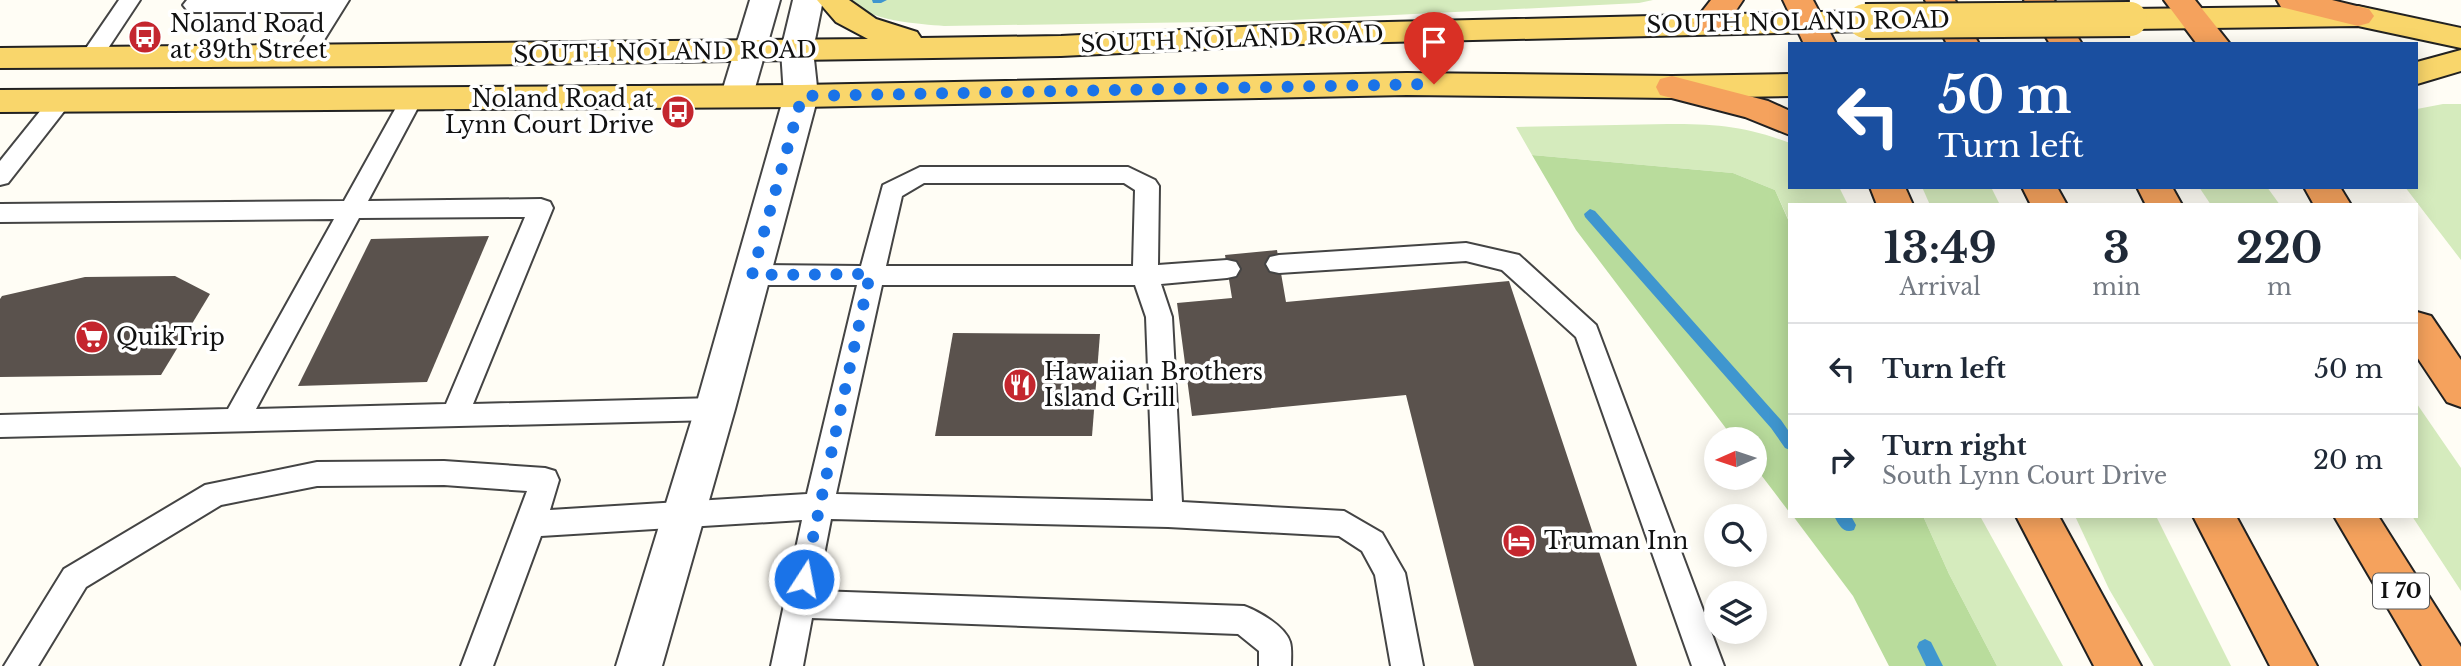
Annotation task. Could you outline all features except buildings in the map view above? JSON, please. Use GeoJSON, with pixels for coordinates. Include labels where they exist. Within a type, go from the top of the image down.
{"type":"FeatureCollection","features":[{"type":"Feature","properties":{"kind":"highway"},"geometry":{"type":"LineString","coordinates":[[1940,0],[1962,42]]}},
{"type":"Feature","properties":{"kind":"highway"},"geometry":{"type":"LineString","coordinates":[[2039,0],[2065,42]]}},
{"type":"Feature","properties":{"kind":"highway"},"geometry":{"type":"LineString","coordinates":[[2292,0],[2358,16]]}},
{"type":"Feature","properties":{"kind":"highway"},"geometry":{"type":"LineString","coordinates":[[2185,8],[2212,42]]}},
{"type":"Feature","properties":{"kind":"highway"},"geometry":{"type":"LineString","coordinates":[[1672,87],[1756,109],[1788,123]]}},
{"type":"Feature","properties":{"kind":"highway"},"geometry":{"type":"LineString","coordinates":[[2418,328],[2461,391]]}},
{"type":"Feature","properties":{"kind":"highway"},"geometry":{"type":"LineString","coordinates":[[2038,518],[2118,666]]}},
{"type":"Feature","properties":{"kind":"highway"},"geometry":{"type":"LineString","coordinates":[[2215,518],[2294,666]]}},
{"type":"Feature","properties":{"kind":"highway","name":"I 70"},"geometry":{"type":"LineString","coordinates":[[2356,518],[2447,666]]}},
{"type":"Feature","properties":{"kind":"main road"},"geometry":{"type":"LineString","coordinates":[[832,0],[844,16],[885,34],[942,48]]}},
{"type":"Feature","properties":{"kind":"main road","name":"SOUTH NOLAND ROAD"},"geometry":{"type":"LineString","coordinates":[[0,58],[1061,46],[1718,12],[1809,22],[2130,19],[2185,8],[2358,16],[2461,38]]}},
{"type":"Feature","properties":{"kind":"main road"},"geometry":{"type":"LineString","coordinates":[[2418,73],[2461,60]]}},
{"type":"Feature","properties":{"kind":"main road","name":"SOUTH NOLAND ROAD"},"geometry":{"type":"LineString","coordinates":[[0,101],[802,96],[1407,84],[1672,87],[1788,85]]}},
{"type":"Feature","properties":{"kind":"street"},"geometry":{"type":"LineString","coordinates":[[737,95],[765,0]]}},
{"type":"Feature","properties":{"kind":"street"},"geometry":{"type":"LineString","coordinates":[[639,666],[715,409],[802,96],[797,50],[808,0]]}},
{"type":"Feature","properties":{"kind":"lane"},"geometry":{"type":"LineString","coordinates":[[91,57],[130,0]]}},
{"type":"Feature","properties":{"kind":"lane"},"geometry":{"type":"LineString","coordinates":[[194,5],[337,2]]}},
{"type":"Feature","properties":{"kind":"lane"},"geometry":{"type":"LineString","coordinates":[[303,56],[337,2]]}},
{"type":"Feature","properties":{"kind":"lane"},"geometry":{"type":"LineString","coordinates":[[0,177],[61,100]]}},
{"type":"Feature","properties":{"kind":"lane"},"geometry":{"type":"LineString","coordinates":[[236,420],[411,100]]}},
{"type":"Feature","properties":{"kind":"lane"},"geometry":{"type":"LineString","coordinates":[[787,666],[819,506],[891,191],[920,175],[1128,176],[1147,186],[1145,276],[1158,317],[1168,514]]}},
{"type":"Feature","properties":{"kind":"lane"},"geometry":{"type":"LineString","coordinates":[[0,213],[541,208],[455,415]]}},
{"type":"Feature","properties":{"kind":"lane"},"geometry":{"type":"LineString","coordinates":[[1279,264],[1466,252],[1510,262],[1587,332],[1708,666]]}},
{"type":"Feature","properties":{"kind":"lane"},"geometry":{"type":"LineString","coordinates":[[752,275],[1145,276],[1227,269]]}},
{"type":"Feature","properties":{"kind":"lane"},"geometry":{"type":"LineString","coordinates":[[0,426],[715,409]]}},
{"type":"Feature","properties":{"kind":"lane"},"geometry":{"type":"LineString","coordinates":[[20,666],[75,578],[215,494],[317,474],[444,473],[545,480],[477,666]]}},
{"type":"Feature","properties":{"kind":"lane"},"geometry":{"type":"LineString","coordinates":[[531,524],[819,506],[1168,514],[1344,524],[1372,541],[1390,573],[1407,666]]}},
{"type":"Feature","properties":{"kind":"lane"},"geometry":{"type":"LineString","coordinates":[[799,604],[1244,620],[1275,644],[1275,666]]}},
{"type":"Feature","properties":{"kind":"green space"},"geometry":{"type":"Polygon","coordinates":[[[852,0],[1653,0],[1639,3],[1272,21],[944,26],[881,17],[869,13],[852,0]]]}},
{"type":"Feature","properties":{"kind":"green space"},"geometry":{"type":"Polygon","coordinates":[[[2461,104],[2461,260],[2407,189],[2418,189],[2418,109],[2461,104]]]}},
{"type":"Feature","properties":{"kind":"green space"},"geometry":{"type":"Polygon","coordinates":[[[1668,124],[1730,127],[1759,133],[1788,142],[1788,189],[1840,189],[1847,203],[1788,203],[1788,219],[1775,190],[1733,173],[1532,155],[1516,127],[1668,124]]]}},
{"type":"Feature","properties":{"kind":"green space"},"geometry":{"type":"Polygon","coordinates":[[[1532,155],[1733,173],[1775,190],[1788,219],[1788,510],[1768,484],[1768,427],[1725,427],[1576,230],[1532,155]]]}},
{"type":"Feature","properties":{"kind":"green space"},"geometry":{"type":"Polygon","coordinates":[[[1923,189],[1992,189],[1999,203],[1929,203],[1923,189]]]}},
{"type":"Feature","properties":{"kind":"green space"},"geometry":{"type":"Polygon","coordinates":[[[2200,189],[2268,189],[2279,203],[2210,203],[2200,189]]]}},
{"type":"Feature","properties":{"kind":"green space"},"geometry":{"type":"Polygon","coordinates":[[[2418,405],[2461,468],[2461,591],[2413,518],[2418,518],[2418,405]]]}},
{"type":"Feature","properties":{"kind":"green space"},"geometry":{"type":"Polygon","coordinates":[[[1794,518],[1924,518],[1949,574],[1997,666],[1889,666],[1853,596],[1794,518]]]}},
{"type":"Feature","properties":{"kind":"green space"},"geometry":{"type":"Polygon","coordinates":[[[1924,518],[1981,518],[2063,666],[1997,666],[1949,574],[1924,518]]]}},
{"type":"Feature","properties":{"kind":"green space"},"geometry":{"type":"Polygon","coordinates":[[[2076,518],[2157,518],[2231,666],[2154,666],[2109,589],[2076,518]]]}},
{"type":"Feature","properties":{"kind":"waterway"},"geometry":{"type":"LineString","coordinates":[[877,1],[881,0]]}},
{"type":"Feature","properties":{"kind":"waterway"},"geometry":{"type":"LineString","coordinates":[[1590,214],[1776,424],[1788,441]]}},
{"type":"Feature","properties":{"kind":"waterway"},"geometry":{"type":"LineString","coordinates":[[1843,518],[1848,525]]}},
{"type":"Feature","properties":{"kind":"waterway"},"geometry":{"type":"LineString","coordinates":[[1925,647],[1935,666]]}},
{"type":"Feature","properties":{"kind":"place","name":"Noland Road at 39th Street"},"geometry":{"type":"Point","coordinates":[145,37]}},
{"type":"Feature","properties":{"kind":"place","name":"Noland Road at Lynn Court Drive"},"geometry":{"type":"Point","coordinates":[678,112]}},
{"type":"Feature","properties":{"kind":"place","name":"QuikTrip"},"geometry":{"type":"Point","coordinates":[92,337]}},
{"type":"Feature","properties":{"kind":"place","name":"Hawaiian Brothers Island Grill"},"geometry":{"type":"Point","coordinates":[1020,385]}},
{"type":"Feature","properties":{"kind":"place","name":"Truman Inn"},"geometry":{"type":"Point","coordinates":[1519,541]}},
{"type":"Feature","properties":{"kind":"route"},"geometry":{"type":"LineString","coordinates":[[804,579],[870,274],[752,275],[802,96],[1434,84]]}}]}
